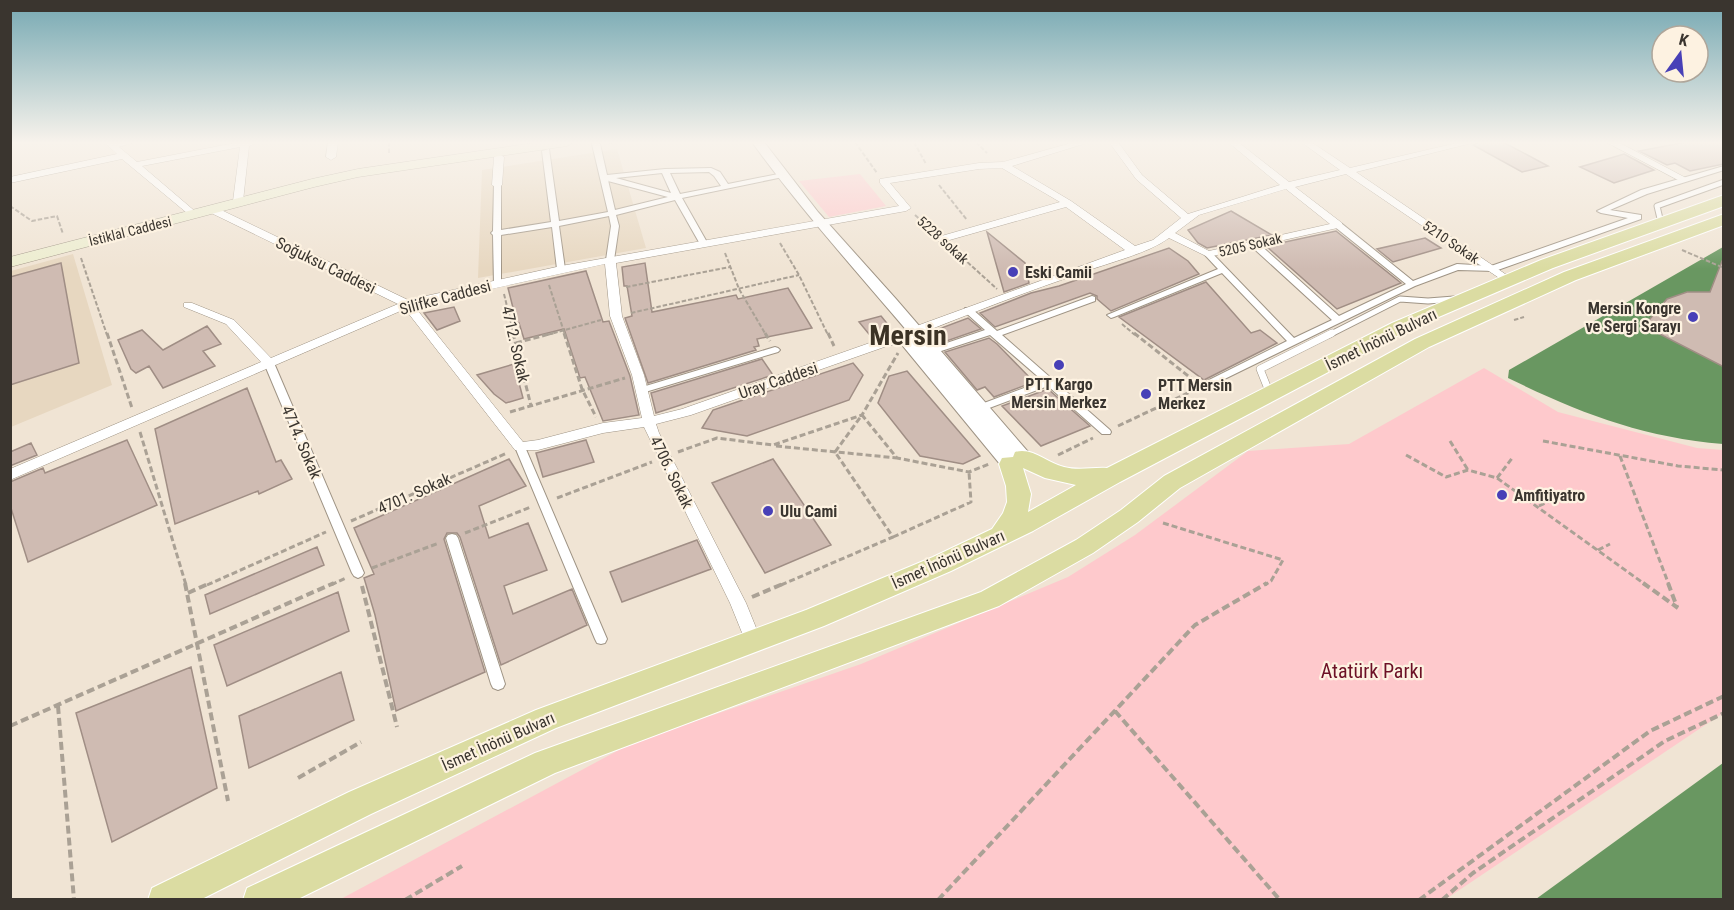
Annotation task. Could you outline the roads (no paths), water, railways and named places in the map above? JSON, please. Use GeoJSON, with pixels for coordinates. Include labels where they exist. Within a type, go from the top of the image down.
{"type":"FeatureCollection","features":[{"type":"Feature","properties":{"kind":"main road","name":"İstiklal Caddesi"},"geometry":{"type":"LineString","coordinates":[[10,262],[309,184]]}},
{"type":"Feature","properties":{"kind":"main road","name":"İsmet İnönü Bulvarı"},"geometry":{"type":"LineString","coordinates":[[164,900],[360,804],[546,719],[815,618],[1001,536],[1399,327],[1469,297],[1500,274],[1547,264],[1724,200]]}},
{"type":"Feature","properties":{"kind":"main road","name":"İsmet İnönü Bulvarı"},"geometry":{"type":"LineString","coordinates":[[259,900],[546,763],[990,599],[1038,576],[1084,547],[1136,513],[1172,482],[1422,343],[1570,276],[1724,219]]}},
{"type":"Feature","properties":{"kind":"main road"},"geometry":{"type":"LineString","coordinates":[[1012,460],[1054,475],[1080,479],[1112,476]]}},
{"type":"Feature","properties":{"kind":"main road"},"geometry":{"type":"LineString","coordinates":[[1001,536],[1018,511],[1021,493],[1012,460]]}},
{"type":"Feature","properties":{"kind":"street"},"geometry":{"type":"LineString","coordinates":[[157,184],[192,215]]}},
{"type":"Feature","properties":{"kind":"street"},"geometry":{"type":"LineString","coordinates":[[238,201],[241,184]]}},
{"type":"Feature","properties":{"kind":"street"},"geometry":{"type":"LineString","coordinates":[[550,184],[561,269]]}},
{"type":"Feature","properties":{"kind":"street"},"geometry":{"type":"LineString","coordinates":[[607,184],[615,225],[610,260]]}},
{"type":"Feature","properties":{"kind":"street"},"geometry":{"type":"LineString","coordinates":[[632,184],[677,197]]}},
{"type":"Feature","properties":{"kind":"street"},"geometry":{"type":"LineString","coordinates":[[671,184],[704,244]]}},
{"type":"Feature","properties":{"kind":"street"},"geometry":{"type":"LineString","coordinates":[[495,233],[555,226],[613,215],[677,197],[738,184]]}},
{"type":"Feature","properties":{"kind":"street"},"geometry":{"type":"LineString","coordinates":[[791,184],[1012,460]]}},
{"type":"Feature","properties":{"kind":"street","name":"5228 sokak"},"geometry":{"type":"LineString","coordinates":[[887,184],[906,208]]}},
{"type":"Feature","properties":{"kind":"street"},"geometry":{"type":"LineString","coordinates":[[1036,184],[1068,204],[1134,251]]}},
{"type":"Feature","properties":{"kind":"street"},"geometry":{"type":"LineString","coordinates":[[1148,184],[1187,218]]}},
{"type":"Feature","properties":{"kind":"street","name":"5210 Sokak"},"geometry":{"type":"LineString","coordinates":[[1366,184],[1500,274]]}},
{"type":"Feature","properties":{"kind":"street"},"geometry":{"type":"LineString","coordinates":[[1202,387],[1412,284],[1457,267],[1500,274],[1638,217],[1601,210],[1669,184]]}},
{"type":"Feature","properties":{"kind":"street","name":"4712. Sokak"},"geometry":{"type":"LineString","coordinates":[[496,185],[495,233],[499,283]]}},
{"type":"Feature","properties":{"kind":"street"},"geometry":{"type":"LineString","coordinates":[[1288,185],[1412,284]]}},
{"type":"Feature","properties":{"kind":"street","name":"Uray Caddesi"},"geometry":{"type":"LineString","coordinates":[[649,422],[910,335],[1005,296],[1157,242],[1195,213],[1288,185]]}},
{"type":"Feature","properties":{"kind":"street"},"geometry":{"type":"LineString","coordinates":[[942,239],[1068,204]]}},
{"type":"Feature","properties":{"kind":"street","name":"Silifke Caddesi"},"geometry":{"type":"LineString","coordinates":[[10,475],[407,304],[544,272],[906,208]]}},
{"type":"Feature","properties":{"kind":"street","name":"Soğuksu Caddesi"},"geometry":{"type":"LineString","coordinates":[[211,209],[407,304],[520,447]]}},
{"type":"Feature","properties":{"kind":"street","name":"5205 Sokak"},"geometry":{"type":"LineString","coordinates":[[1167,234],[1208,254],[1338,225]]}},
{"type":"Feature","properties":{"kind":"street"},"geometry":{"type":"LineString","coordinates":[[1254,244],[1338,320]]}},
{"type":"Feature","properties":{"kind":"street"},"geometry":{"type":"LineString","coordinates":[[1208,254],[1293,342]]}},
{"type":"Feature","properties":{"kind":"street","name":"4706. Sokak"},"geometry":{"type":"LineString","coordinates":[[610,260],[616,316],[638,375],[649,422],[663,458],[738,603],[753,640]]}},
{"type":"Feature","properties":{"kind":"street"},"geometry":{"type":"LineString","coordinates":[[1111,315],[1223,270]]}},
{"type":"Feature","properties":{"kind":"street"},"geometry":{"type":"LineString","coordinates":[[932,351],[994,333],[1092,299]]}},
{"type":"Feature","properties":{"kind":"street","name":"4714. Sokak"},"geometry":{"type":"LineString","coordinates":[[188,305],[230,322],[269,363],[358,573]]}},
{"type":"Feature","properties":{"kind":"street"},"geometry":{"type":"LineString","coordinates":[[968,310],[1106,432]]}},
{"type":"Feature","properties":{"kind":"street"},"geometry":{"type":"LineString","coordinates":[[910,335],[932,351],[980,408],[1012,460]]}},
{"type":"Feature","properties":{"kind":"street"},"geometry":{"type":"LineString","coordinates":[[642,390],[775,350]]}},
{"type":"Feature","properties":{"kind":"street"},"geometry":{"type":"LineString","coordinates":[[980,408],[1051,382]]}},
{"type":"Feature","properties":{"kind":"street"},"geometry":{"type":"LineString","coordinates":[[601,639],[520,447],[538,445],[603,428],[649,422]]}},
{"type":"Feature","properties":{"kind":"street"},"geometry":{"type":"LineString","coordinates":[[452,538],[498,684]]}},
{"type":"Feature","properties":{"kind":"lane"},"geometry":{"type":"LineString","coordinates":[[1661,223],[1657,206],[1717,184]]}},
{"type":"Feature","properties":{"kind":"place","name":"Eski Camii"},"geometry":{"type":"Point","coordinates":[1013,272]}},
{"type":"Feature","properties":{"kind":"place","name":"Mersin Kongre ve Sergi Sarayı"},"geometry":{"type":"Point","coordinates":[1693,317]}},
{"type":"Feature","properties":{"kind":"place","name":"PTT Kargo Mersin Merkez"},"geometry":{"type":"Point","coordinates":[1059,365]}},
{"type":"Feature","properties":{"kind":"place","name":"PTT Mersin Merkez"},"geometry":{"type":"Point","coordinates":[1146,394]}},
{"type":"Feature","properties":{"kind":"place","name":"Amfitiyatro"},"geometry":{"type":"Point","coordinates":[1502,495]}},
{"type":"Feature","properties":{"kind":"place","name":"Ulu Cami"},"geometry":{"type":"Point","coordinates":[768,511]}},
{"type":"Feature","properties":{"kind":"district","name":"Mersin"},"geometry":{"type":"Point","coordinates":[908,335]}},
{"type":"Feature","properties":{"kind":"park label","name":"Atatürk Parkı"},"geometry":{"type":"Point","coordinates":[1372,671]}}]}
